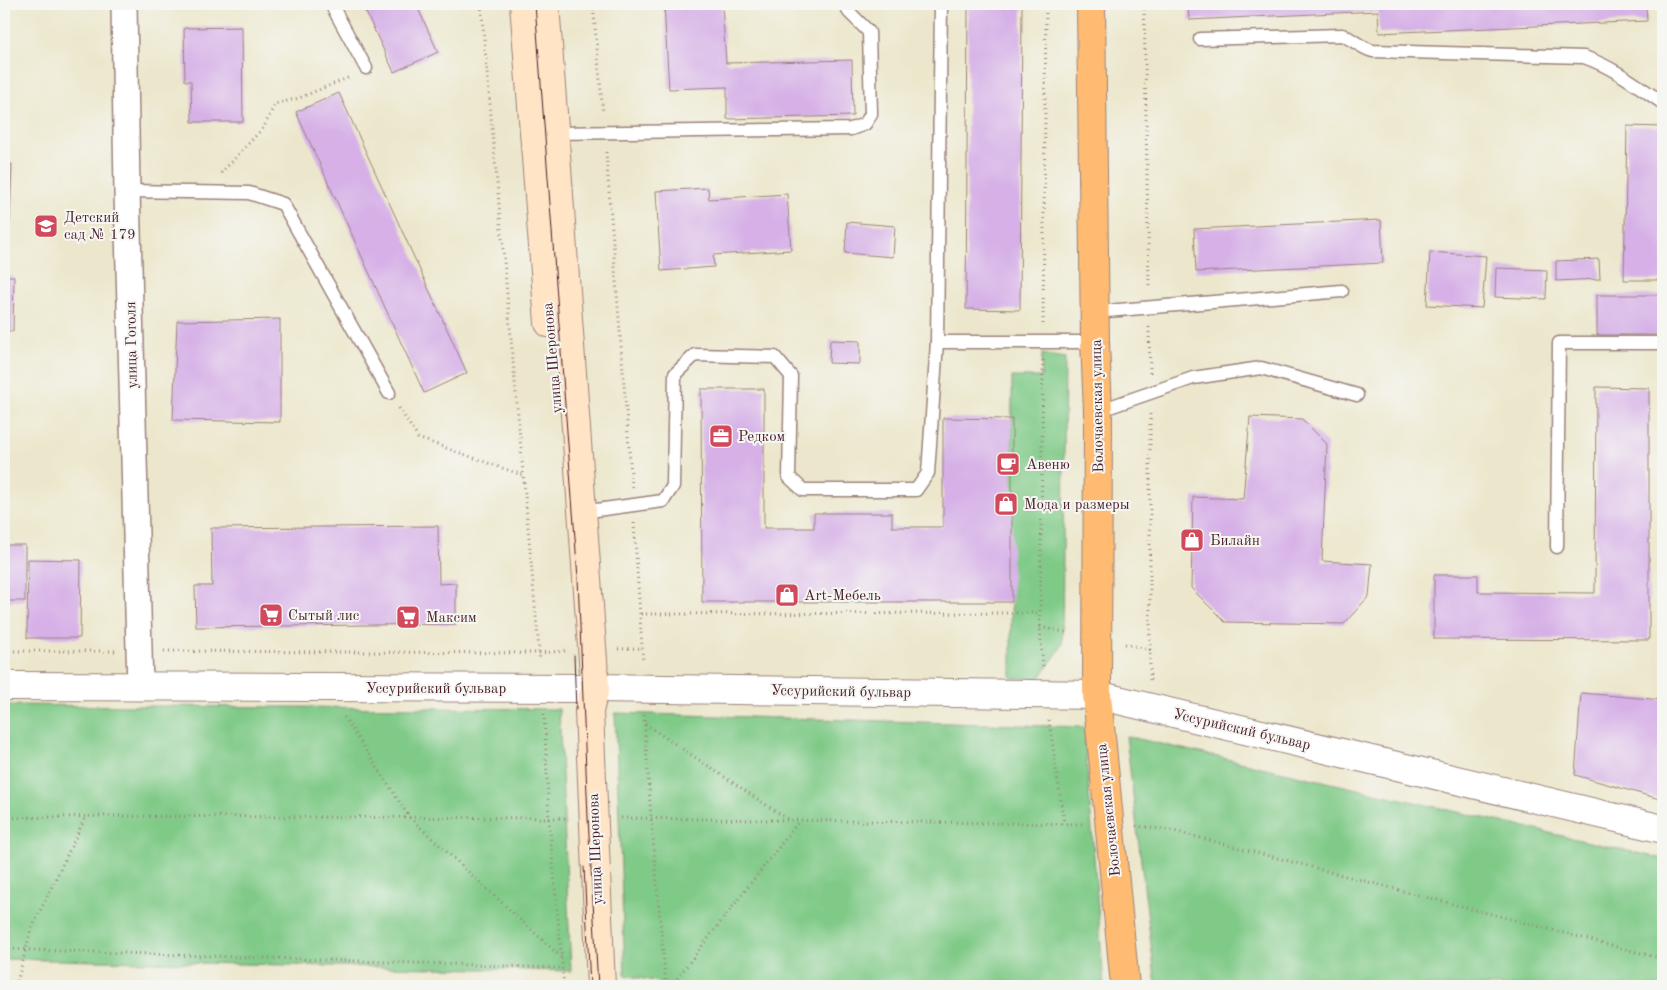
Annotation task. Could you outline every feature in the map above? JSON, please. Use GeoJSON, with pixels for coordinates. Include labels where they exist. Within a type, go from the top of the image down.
{"type":"FeatureCollection","features":[{"type":"Feature","properties":{"kind":"main road","name":"улица Шеронова"},"geometry":{"type":"LineString","coordinates":[[524,4],[574,629],[583,650]]}},
{"type":"Feature","properties":{"kind":"main road","name":"улица Шеронова"},"geometry":{"type":"LineString","coordinates":[[545,4],[582,512],[583,650],[588,695],[601,986]]}},
{"type":"Feature","properties":{"kind":"main road","name":"Волочаевская улица"},"geometry":{"type":"LineString","coordinates":[[1091,4],[1095,342],[1098,411],[1097,695],[1126,986]]}},
{"type":"Feature","properties":{"kind":"street","name":"улица Гоголя"},"geometry":{"type":"LineString","coordinates":[[124,4],[140,687]]}},
{"type":"Feature","properties":{"kind":"street","name":"Уссурийский бульвар"},"geometry":{"type":"LineString","coordinates":[[4,686],[543,688],[588,695],[644,688],[1097,695],[1663,829]]}},
{"type":"Feature","properties":{"kind":"lane"},"geometry":{"type":"LineString","coordinates":[[331,4],[366,68]]}},
{"type":"Feature","properties":{"kind":"lane"},"geometry":{"type":"LineString","coordinates":[[555,133],[851,129],[865,124],[871,114],[869,32],[849,12],[844,4]]}},
{"type":"Feature","properties":{"kind":"lane"},"geometry":{"type":"LineString","coordinates":[[582,512],[662,501],[673,486],[675,374],[695,355],[775,357],[791,376],[789,477],[803,490],[916,490],[928,473],[937,342],[941,4]]}},
{"type":"Feature","properties":{"kind":"lane"},"geometry":{"type":"LineString","coordinates":[[1200,39],[1342,35],[1373,51],[1584,57],[1598,62],[1663,102]]}},
{"type":"Feature","properties":{"kind":"lane"},"geometry":{"type":"LineString","coordinates":[[127,191],[249,193],[283,204],[389,393]]}},
{"type":"Feature","properties":{"kind":"lane"},"geometry":{"type":"LineString","coordinates":[[1095,312],[1342,292]]}},
{"type":"Feature","properties":{"kind":"lane"},"geometry":{"type":"LineString","coordinates":[[937,342],[1095,342]]}},
{"type":"Feature","properties":{"kind":"lane"},"geometry":{"type":"LineString","coordinates":[[1557,547],[1559,342],[1663,343]]}},
{"type":"Feature","properties":{"kind":"lane"},"geometry":{"type":"LineString","coordinates":[[1098,411],[1194,378],[1261,368],[1357,395]]}},
{"type":"Feature","properties":{"kind":"path"},"geometry":{"type":"LineString","coordinates":[[481,4],[522,475],[543,688],[549,818],[564,986]]}},
{"type":"Feature","properties":{"kind":"path"},"geometry":{"type":"LineString","coordinates":[[593,4],[633,505],[643,648],[644,723],[666,986]]}},
{"type":"Feature","properties":{"kind":"path"},"geometry":{"type":"LineString","coordinates":[[1046,4],[1041,613],[1046,694],[1064,823]]}},
{"type":"Feature","properties":{"kind":"path"},"geometry":{"type":"LineString","coordinates":[[1144,4],[1150,393],[1151,673],[1149,707]]}},
{"type":"Feature","properties":{"kind":"path"},"geometry":{"type":"LineString","coordinates":[[204,192],[264,127],[274,104],[299,98],[340,82],[366,68]]}},
{"type":"Feature","properties":{"kind":"path"},"geometry":{"type":"LineString","coordinates":[[389,393],[418,438],[522,475]]}},
{"type":"Feature","properties":{"kind":"path"},"geometry":{"type":"LineString","coordinates":[[641,614],[1041,613]]}},
{"type":"Feature","properties":{"kind":"path"},"geometry":{"type":"LineString","coordinates":[[4,651],[539,653],[643,648]]}},
{"type":"Feature","properties":{"kind":"path"},"geometry":{"type":"LineString","coordinates":[[344,716],[410,818],[562,958]]}},
{"type":"Feature","properties":{"kind":"path"},"geometry":{"type":"LineString","coordinates":[[644,723],[790,821]]}},
{"type":"Feature","properties":{"kind":"path"},"geometry":{"type":"LineString","coordinates":[[4,818],[86,816],[651,817],[790,821],[1110,824],[1170,830],[1663,958]]}},
{"type":"Feature","properties":{"kind":"path"},"geometry":{"type":"LineString","coordinates":[[16,986],[31,930],[86,816]]}},
{"type":"Feature","properties":{"kind":"path"},"geometry":{"type":"LineString","coordinates":[[671,986],[799,821]]}},
{"type":"Feature","properties":{"kind":"path"},"geometry":{"type":"LineString","coordinates":[[4,949],[562,968]]}},
{"type":"Feature","properties":{"kind":"green space"},"geometry":{"type":"Polygon","coordinates":[[[1042,354],[1065,358],[1062,646],[1039,679],[1011,678],[1012,377],[1041,377],[1042,354]]]}},
{"type":"Feature","properties":{"kind":"green space"},"geometry":{"type":"Polygon","coordinates":[[[4,705],[559,709],[571,971],[4,959],[4,705]]]}},
{"type":"Feature","properties":{"kind":"green space"},"geometry":{"type":"Polygon","coordinates":[[[615,713],[1084,727],[1104,986],[678,986],[625,975],[615,713]]]}},
{"type":"Feature","properties":{"kind":"green space"},"geometry":{"type":"Polygon","coordinates":[[[1126,736],[1663,859],[1663,986],[1156,986],[1126,736]]]}},
{"type":"Feature","properties":{"kind":"building"},"geometry":{"type":"Polygon","coordinates":[[[362,4],[416,4],[438,52],[394,72],[362,4]]]}},
{"type":"Feature","properties":{"kind":"building"},"geometry":{"type":"Polygon","coordinates":[[[664,4],[722,4],[726,63],[852,60],[853,116],[727,119],[727,87],[669,89],[664,4]]]}},
{"type":"Feature","properties":{"kind":"building"},"geometry":{"type":"Polygon","coordinates":[[[968,4],[1022,4],[1020,310],[966,309],[968,4]]]}},
{"type":"Feature","properties":{"kind":"building"},"geometry":{"type":"Polygon","coordinates":[[[1188,4],[1646,4],[1647,21],[1379,33],[1378,11],[1189,20],[1188,4]]]}},
{"type":"Feature","properties":{"kind":"building"},"geometry":{"type":"Polygon","coordinates":[[[242,27],[243,122],[192,122],[191,81],[185,81],[184,28],[242,27]]]}},
{"type":"Feature","properties":{"kind":"building"},"geometry":{"type":"Polygon","coordinates":[[[339,93],[467,373],[424,393],[296,112],[339,93]]]}},
{"type":"Feature","properties":{"kind":"building"},"geometry":{"type":"Polygon","coordinates":[[[1627,126],[1663,127],[1663,280],[1624,280],[1627,126]]]}},
{"type":"Feature","properties":{"kind":"building"},"geometry":{"type":"Polygon","coordinates":[[[4,164],[12,164],[10,222],[4,222],[4,164]]]}},
{"type":"Feature","properties":{"kind":"building"},"geometry":{"type":"Polygon","coordinates":[[[708,188],[709,199],[787,194],[791,250],[713,255],[714,267],[661,271],[656,191],[708,188]]]}},
{"type":"Feature","properties":{"kind":"building"},"geometry":{"type":"Polygon","coordinates":[[[1381,220],[1383,263],[1196,272],[1194,229],[1381,220]]]}},
{"type":"Feature","properties":{"kind":"building"},"geometry":{"type":"Polygon","coordinates":[[[847,222],[895,226],[893,257],[845,253],[847,222]]]}},
{"type":"Feature","properties":{"kind":"building"},"geometry":{"type":"Polygon","coordinates":[[[1430,252],[1486,256],[1482,308],[1427,305],[1430,252]]]}},
{"type":"Feature","properties":{"kind":"building"},"geometry":{"type":"Polygon","coordinates":[[[1599,259],[1600,279],[1556,281],[1556,261],[1599,259]]]}},
{"type":"Feature","properties":{"kind":"building"},"geometry":{"type":"Polygon","coordinates":[[[1496,268],[1547,270],[1546,299],[1495,297],[1496,268]]]}},
{"type":"Feature","properties":{"kind":"building"},"geometry":{"type":"Polygon","coordinates":[[[4,276],[14,276],[13,331],[4,331],[4,276]]]}},
{"type":"Feature","properties":{"kind":"building"},"geometry":{"type":"Polygon","coordinates":[[[1597,295],[1663,295],[1663,335],[1597,335],[1597,295]]]}},
{"type":"Feature","properties":{"kind":"building"},"geometry":{"type":"Polygon","coordinates":[[[280,319],[280,422],[173,420],[177,321],[280,319]]]}},
{"type":"Feature","properties":{"kind":"building"},"geometry":{"type":"Polygon","coordinates":[[[830,340],[860,341],[860,364],[829,363],[830,340]]]}},
{"type":"Feature","properties":{"kind":"building"},"geometry":{"type":"Polygon","coordinates":[[[1596,387],[1649,388],[1649,640],[1434,639],[1434,575],[1478,575],[1478,592],[1595,593],[1596,387]]]}},
{"type":"Feature","properties":{"kind":"building"},"geometry":{"type":"Polygon","coordinates":[[[701,389],[764,389],[764,528],[814,528],[814,513],[892,513],[892,527],[943,527],[943,418],[1012,419],[1012,602],[702,602],[701,389]]]}},
{"type":"Feature","properties":{"kind":"building"},"geometry":{"type":"Polygon","coordinates":[[[1250,417],[1302,419],[1327,444],[1322,561],[1372,564],[1369,596],[1344,624],[1225,622],[1191,588],[1193,497],[1243,499],[1250,417]]]}},
{"type":"Feature","properties":{"kind":"building"},"geometry":{"type":"Polygon","coordinates":[[[438,526],[439,584],[456,583],[456,624],[196,627],[195,586],[212,586],[211,528],[438,526]]]}},
{"type":"Feature","properties":{"kind":"building"},"geometry":{"type":"Polygon","coordinates":[[[4,545],[25,545],[25,601],[4,601],[4,545]]]}},
{"type":"Feature","properties":{"kind":"building"},"geometry":{"type":"Polygon","coordinates":[[[28,559],[81,560],[80,638],[27,638],[28,559]]]}},
{"type":"Feature","properties":{"kind":"building"},"geometry":{"type":"Polygon","coordinates":[[[1581,693],[1663,700],[1663,800],[1575,775],[1581,693]]]}},
{"type":"Feature","properties":{"kind":"tram line"},"geometry":{"type":"LineString","coordinates":[[535,4],[578,578],[588,818],[598,986]]}},
{"type":"Feature","properties":{"kind":"tram line"},"geometry":{"type":"LineString","coordinates":[[574,655],[576,710]]}},
{"type":"Feature","properties":{"kind":"tram line"},"geometry":{"type":"LineString","coordinates":[[584,867],[590,986]]}},
{"type":"Feature","properties":{"kind":"place","name":"Детский сад № 179"},"geometry":{"type":"Point","coordinates":[46,226]}},
{"type":"Feature","properties":{"kind":"place","name":"Редком"},"geometry":{"type":"Point","coordinates":[721,436]}},
{"type":"Feature","properties":{"kind":"place","name":"Авеню"},"geometry":{"type":"Point","coordinates":[1008,464]}},
{"type":"Feature","properties":{"kind":"place","name":"Мода и размеры"},"geometry":{"type":"Point","coordinates":[1006,504]}},
{"type":"Feature","properties":{"kind":"place","name":"Билайн"},"geometry":{"type":"Point","coordinates":[1192,540]}},
{"type":"Feature","properties":{"kind":"place","name":"Art-Мебель"},"geometry":{"type":"Point","coordinates":[787,595]}},
{"type":"Feature","properties":{"kind":"place","name":"Сытый лис"},"geometry":{"type":"Point","coordinates":[271,615]}},
{"type":"Feature","properties":{"kind":"place","name":"Максим"},"geometry":{"type":"Point","coordinates":[408,617]}}]}
